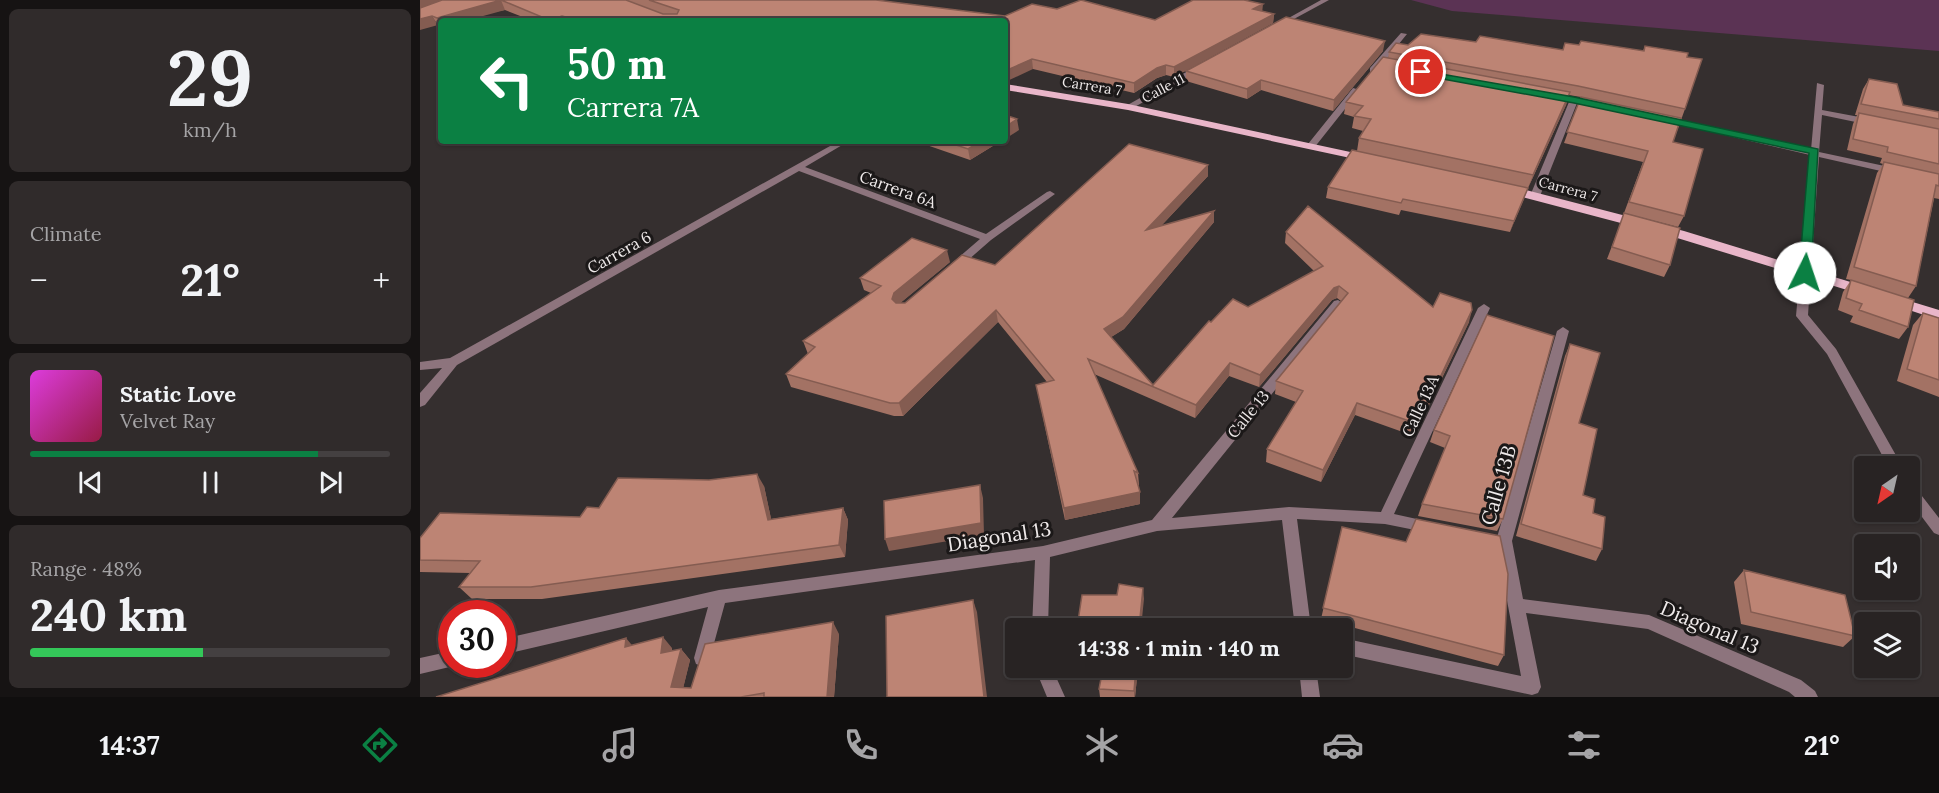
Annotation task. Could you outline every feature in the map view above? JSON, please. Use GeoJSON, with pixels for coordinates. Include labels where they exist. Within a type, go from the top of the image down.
{"type":"FeatureCollection","features":[{"type":"Feature","properties":{"kind":"main road","name":"Carrera 7"},"geometry":{"type":"LineString","coordinates":[[1008,87],[1128,107],[1378,161]]}},
{"type":"Feature","properties":{"kind":"main road","name":"Carrera 7"},"geometry":{"type":"LineString","coordinates":[[1491,186],[1679,234],[1939,315]]}},
{"type":"Feature","properties":{"kind":"street"},"geometry":{"type":"LineString","coordinates":[[1274,28],[1326,0]]}},
{"type":"Feature","properties":{"kind":"street"},"geometry":{"type":"LineString","coordinates":[[1370,73],[1403,34]]}},
{"type":"Feature","properties":{"kind":"street","name":"Calle 11"},"geometry":{"type":"LineString","coordinates":[[1128,107],[1211,62]]}},
{"type":"Feature","properties":{"kind":"street"},"geometry":{"type":"LineString","coordinates":[[1378,64],[1389,66]]}},
{"type":"Feature","properties":{"kind":"street"},"geometry":{"type":"LineString","coordinates":[[1311,146],[1363,82]]}},
{"type":"Feature","properties":{"kind":"street"},"geometry":{"type":"LineString","coordinates":[[1820,85],[1802,316],[1832,351],[1890,456]]}},
{"type":"Feature","properties":{"kind":"street"},"geometry":{"type":"LineString","coordinates":[[1539,94],[1608,108]]}},
{"type":"Feature","properties":{"kind":"street"},"geometry":{"type":"LineString","coordinates":[[1535,196],[1574,100]]}},
{"type":"Feature","properties":{"kind":"street"},"geometry":{"type":"LineString","coordinates":[[1817,112],[1884,125]]}},
{"type":"Feature","properties":{"kind":"street"},"geometry":{"type":"LineString","coordinates":[[1654,117],[1905,173]]}},
{"type":"Feature","properties":{"kind":"street","name":"Carrera 6"},"geometry":{"type":"LineString","coordinates":[[420,402],[453,362],[840,144]]}},
{"type":"Feature","properties":{"kind":"street","name":"Carrera 6A"},"geometry":{"type":"LineString","coordinates":[[799,168],[987,238]]}},
{"type":"Feature","properties":{"kind":"street"},"geometry":{"type":"LineString","coordinates":[[945,274],[987,238],[1050,194]]}},
{"type":"Feature","properties":{"kind":"street","name":"Calle 13"},"geometry":{"type":"LineString","coordinates":[[1157,525],[1338,304]]}},
{"type":"Feature","properties":{"kind":"street","name":"Calle 13A"},"geometry":{"type":"LineString","coordinates":[[1385,518],[1484,308]]}},
{"type":"Feature","properties":{"kind":"street","name":"Calle 13B"},"geometry":{"type":"LineString","coordinates":[[1353,648],[1532,687],[1517,605],[1498,540],[1563,331]]}},
{"type":"Feature","properties":{"kind":"street"},"geometry":{"type":"LineString","coordinates":[[420,366],[453,362]]}},
{"type":"Feature","properties":{"kind":"street"},"geometry":{"type":"LineString","coordinates":[[1920,504],[1939,529]]}},
{"type":"Feature","properties":{"kind":"street"},"geometry":{"type":"LineString","coordinates":[[1289,513],[1302,618]]}},
{"type":"Feature","properties":{"kind":"street","name":"Diagonal 13"},"geometry":{"type":"LineString","coordinates":[[516,644],[719,597],[1043,552],[1157,525],[1289,513],[1385,518],[1450,530]]}},
{"type":"Feature","properties":{"kind":"street"},"geometry":{"type":"LineString","coordinates":[[1040,618],[1043,552]]}},
{"type":"Feature","properties":{"kind":"street"},"geometry":{"type":"LineString","coordinates":[[697,675],[719,597]]}},
{"type":"Feature","properties":{"kind":"street","name":"Diagonal 13"},"geometry":{"type":"LineString","coordinates":[[1517,605],[1649,622],[1795,686],[1809,697]]}},
{"type":"Feature","properties":{"kind":"street"},"geometry":{"type":"LineString","coordinates":[[420,666],[438,662]]}},
{"type":"Feature","properties":{"kind":"street"},"geometry":{"type":"LineString","coordinates":[[1048,678],[1056,697]]}},
{"type":"Feature","properties":{"kind":"street"},"geometry":{"type":"LineString","coordinates":[[1309,678],[1311,697]]}},
{"type":"Feature","properties":{"kind":"shaded area"},"geometry":{"type":"Polygon","coordinates":[[[1411,0],[1939,0],[1939,51],[1452,11],[1411,0]]]}},
{"type":"Feature","properties":{"kind":"building"},"geometry":{"type":"Polygon","coordinates":[[[442,0],[501,0],[437,18],[432,16],[420,19],[420,8],[442,0]]]}},
{"type":"Feature","properties":{"kind":"building"},"geometry":{"type":"Polygon","coordinates":[[[501,0],[626,0],[663,14],[677,14],[679,10],[649,0],[876,0],[1005,16],[1032,4],[1057,9],[1081,0],[1155,20],[1193,0],[1244,0],[1263,4],[1253,9],[1274,14],[1174,67],[1166,65],[1157,68],[1134,83],[1032,59],[1008,70],[1008,18],[570,18],[562,16],[544,18],[501,0]]]}},
{"type":"Feature","properties":{"kind":"building"},"geometry":{"type":"Polygon","coordinates":[[[1286,17],[1385,41],[1334,100],[1261,80],[1247,89],[1186,71],[1286,17]]]}},
{"type":"Feature","properties":{"kind":"building"},"geometry":{"type":"Polygon","coordinates":[[[1421,34],[1476,42],[1480,36],[1563,50],[1565,43],[1579,45],[1581,41],[1644,51],[1645,46],[1688,53],[1687,57],[1702,59],[1685,109],[1578,86],[1389,52],[1396,43],[1408,45],[1421,34]]]}},
{"type":"Feature","properties":{"kind":"building"},"geometry":{"type":"Polygon","coordinates":[[[1383,57],[1570,92],[1533,175],[1359,138],[1371,119],[1354,116],[1363,106],[1346,102],[1383,57]]]}},
{"type":"Feature","properties":{"kind":"building"},"geometry":{"type":"Polygon","coordinates":[[[1869,79],[1897,84],[1903,105],[1939,112],[1939,119],[1861,104],[1869,79]]]}},
{"type":"Feature","properties":{"kind":"building"},"geometry":{"type":"Polygon","coordinates":[[[1581,97],[1681,118],[1673,142],[1703,149],[1684,216],[1629,202],[1648,151],[1567,132],[1581,97]]]}},
{"type":"Feature","properties":{"kind":"building"},"geometry":{"type":"Polygon","coordinates":[[[1859,113],[1939,129],[1939,164],[1887,152],[1888,147],[1853,139],[1859,113]]]}},
{"type":"Feature","properties":{"kind":"building"},"geometry":{"type":"Polygon","coordinates":[[[1008,116],[1017,119],[1008,125],[1008,116]]]}},
{"type":"Feature","properties":{"kind":"building"},"geometry":{"type":"Polygon","coordinates":[[[953,144],[976,144],[968,149],[953,144]]]}},
{"type":"Feature","properties":{"kind":"building"},"geometry":{"type":"Polygon","coordinates":[[[1129,144],[1208,165],[1146,230],[1214,211],[1123,317],[1104,329],[1153,385],[1209,321],[1211,322],[1233,299],[1248,307],[1323,266],[1286,232],[1308,206],[1433,307],[1440,293],[1471,303],[1472,310],[1418,424],[1357,403],[1323,470],[1267,449],[1303,391],[1276,381],[1348,293],[1339,286],[1334,288],[1260,375],[1230,363],[1196,405],[1088,359],[1138,473],[1134,471],[1140,492],[1064,508],[1036,385],[1054,380],[996,310],[899,403],[890,403],[786,374],[815,347],[803,341],[881,286],[860,278],[912,238],[947,250],[894,293],[892,299],[896,303],[905,303],[962,255],[995,265],[1129,144]]]}},
{"type":"Feature","properties":{"kind":"building"},"geometry":{"type":"Polygon","coordinates":[[[1352,150],[1528,188],[1514,221],[1403,199],[1401,203],[1328,187],[1352,150]]]}},
{"type":"Feature","properties":{"kind":"building"},"geometry":{"type":"Polygon","coordinates":[[[1884,162],[1939,174],[1939,186],[1936,185],[1916,286],[1854,267],[1884,162]]]}},
{"type":"Feature","properties":{"kind":"building"},"geometry":{"type":"Polygon","coordinates":[[[1624,213],[1680,228],[1670,265],[1612,247],[1624,213]]]}},
{"type":"Feature","properties":{"kind":"building"},"geometry":{"type":"Polygon","coordinates":[[[1851,280],[1914,300],[1908,327],[1859,310],[1862,304],[1846,298],[1851,280]]]}},
{"type":"Feature","properties":{"kind":"building"},"geometry":{"type":"Polygon","coordinates":[[[1923,313],[1939,318],[1939,380],[1907,369],[1923,313]]]}},
{"type":"Feature","properties":{"kind":"building"},"geometry":{"type":"Polygon","coordinates":[[[1487,315],[1554,336],[1503,519],[1422,504],[1450,436],[1434,430],[1487,315]]]}},
{"type":"Feature","properties":{"kind":"building"},"geometry":{"type":"Polygon","coordinates":[[[1570,344],[1600,353],[1579,423],[1597,429],[1583,495],[1595,499],[1593,513],[1605,517],[1602,549],[1521,524],[1570,344]]]}},
{"type":"Feature","properties":{"kind":"building"},"geometry":{"type":"Polygon","coordinates":[[[757,474],[768,520],[843,508],[839,545],[531,587],[459,587],[480,561],[420,560],[420,538],[440,513],[580,517],[587,507],[599,508],[618,478],[709,480],[757,474]]]}},
{"type":"Feature","properties":{"kind":"building"},"geometry":{"type":"Polygon","coordinates":[[[980,485],[981,523],[885,539],[884,501],[980,485]]]}},
{"type":"Feature","properties":{"kind":"building"},"geometry":{"type":"Polygon","coordinates":[[[1416,519],[1500,536],[1508,574],[1504,655],[1323,608],[1342,527],[1406,542],[1416,519]]]}},
{"type":"Feature","properties":{"kind":"building"},"geometry":{"type":"Polygon","coordinates":[[[1744,570],[1845,595],[1854,636],[1751,612],[1744,570]]]}},
{"type":"Feature","properties":{"kind":"building"},"geometry":{"type":"Polygon","coordinates":[[[1119,584],[1143,588],[1140,618],[1079,618],[1082,595],[1117,595],[1119,584]]]}},
{"type":"Feature","properties":{"kind":"building"},"geometry":{"type":"Polygon","coordinates":[[[973,600],[984,697],[887,697],[886,616],[973,600]]]}},
{"type":"Feature","properties":{"kind":"building"},"geometry":{"type":"Polygon","coordinates":[[[833,622],[827,697],[764,697],[764,693],[741,697],[436,697],[497,678],[516,678],[516,672],[626,638],[625,647],[663,637],[661,653],[681,649],[671,687],[691,688],[705,644],[833,622]]]}},
{"type":"Feature","properties":{"kind":"building"},"geometry":{"type":"Polygon","coordinates":[[[1101,678],[1135,678],[1134,691],[1099,689],[1101,678]]]}},
{"type":"Feature","properties":{"kind":"route"},"geometry":{"type":"LineString","coordinates":[[1421,72],[1574,100],[1814,151],[1805,273]]}}]}
